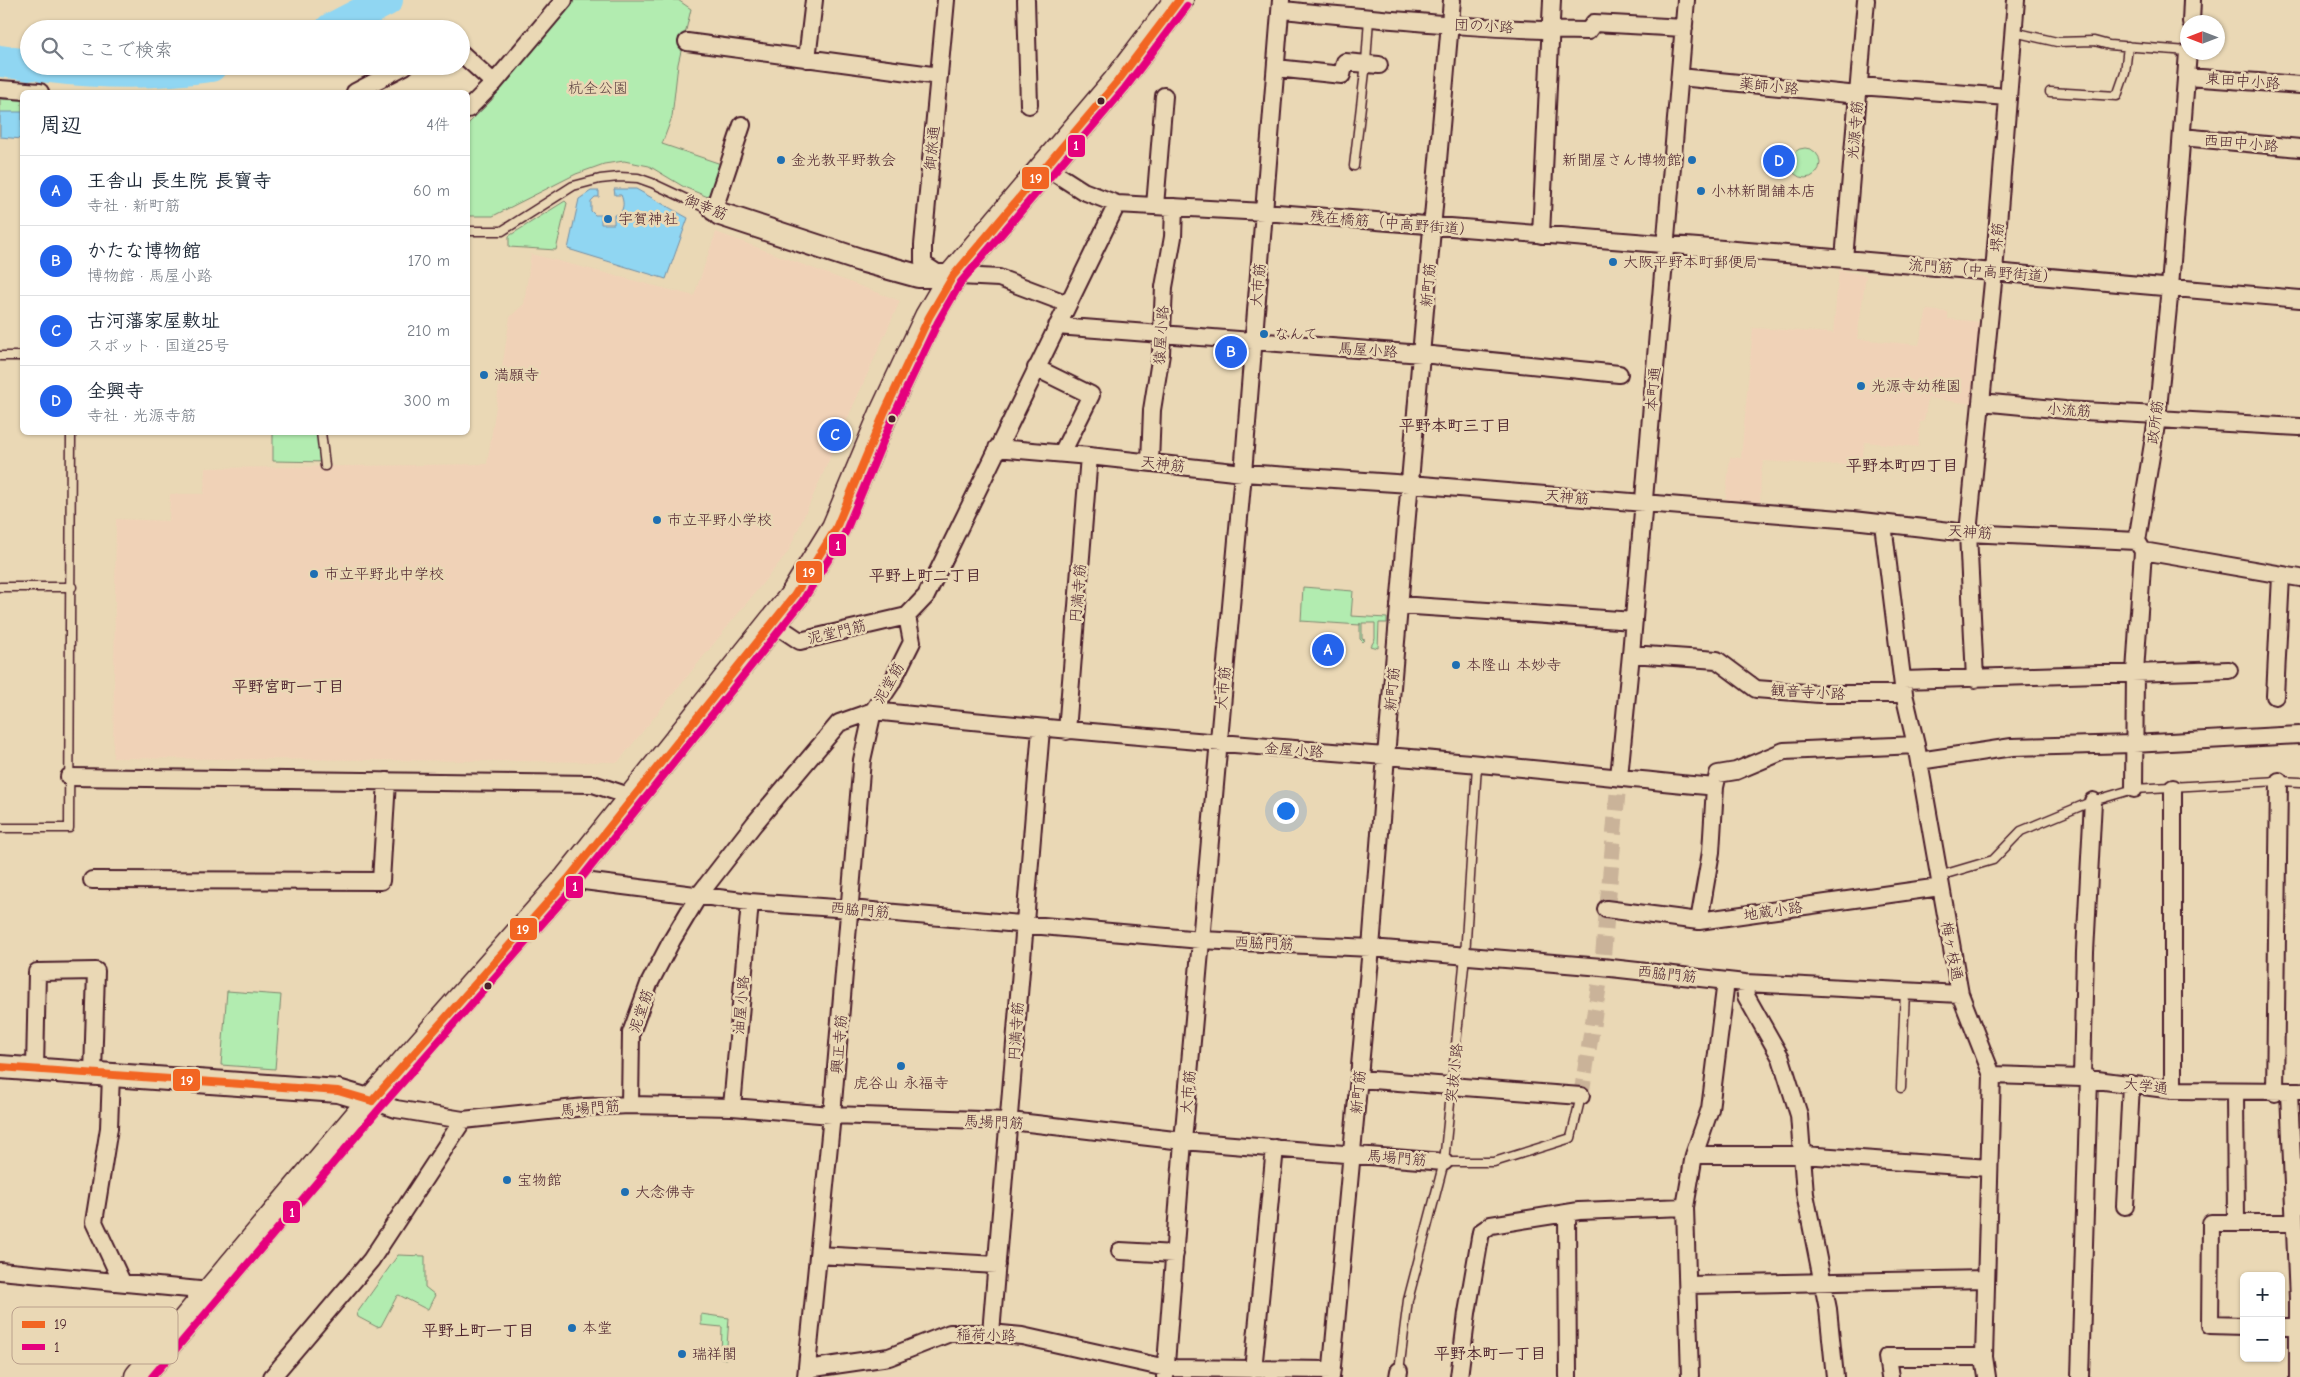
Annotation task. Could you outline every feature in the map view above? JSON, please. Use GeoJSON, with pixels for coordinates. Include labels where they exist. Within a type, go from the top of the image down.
{"type":"FeatureCollection","features":[{"type":"Feature","properties":{"kind":"highway"},"geometry":{"type":"LineString","coordinates":[[178,1330],[372,1101],[568,879],[794,596],[836,528],[889,402],[929,317],[953,276],[1044,166],[1117,82],[1179,0]]}},
{"type":"Feature","properties":{"kind":"highway"},"geometry":{"type":"LineString","coordinates":[[139,1377],[150,1364]]}},
{"type":"Feature","properties":{"kind":"main road","name":"御幸筋"},"geometry":{"type":"LineString","coordinates":[[716,213],[860,260],[918,276],[953,276]]}},
{"type":"Feature","properties":{"kind":"main road"},"geometry":{"type":"LineString","coordinates":[[0,1067],[338,1090],[372,1101]]}},
{"type":"Feature","properties":{"kind":"street"},"geometry":{"type":"LineString","coordinates":[[470,106],[494,83],[564,0]]}},
{"type":"Feature","properties":{"kind":"street"},"geometry":{"type":"LineString","coordinates":[[808,58],[814,0]]}},
{"type":"Feature","properties":{"kind":"street","name":"御旅通"},"geometry":{"type":"LineString","coordinates":[[946,0],[922,245],[923,262],[934,272],[953,276]]}},
{"type":"Feature","properties":{"kind":"street"},"geometry":{"type":"LineString","coordinates":[[1026,0],[1029,105]]}},
{"type":"Feature","properties":{"kind":"street","name":"新町筋"},"geometry":{"type":"LineString","coordinates":[[1331,1374],[1371,948],[1452,0]]}},
{"type":"Feature","properties":{"kind":"street"},"geometry":{"type":"LineString","coordinates":[[1540,235],[1552,0]]}},
{"type":"Feature","properties":{"kind":"street","name":"本町通"},"geometry":{"type":"LineString","coordinates":[[1619,777],[1634,621],[1686,0]]}},
{"type":"Feature","properties":{"kind":"street","name":"光源寺筋"},"geometry":{"type":"LineString","coordinates":[[1844,259],[1866,0]]}},
{"type":"Feature","properties":{"kind":"street","name":"堺筋"},"geometry":{"type":"LineString","coordinates":[[1975,679],[1968,533],[1994,272],[2016,0]]}},
{"type":"Feature","properties":{"kind":"street"},"geometry":{"type":"LineString","coordinates":[[2191,15],[2192,0]]}},
{"type":"Feature","properties":{"kind":"street","name":"団の小路"},"geometry":{"type":"LineString","coordinates":[[1281,5],[1369,18],[1450,25],[1588,31],[1594,23],[1684,28]]}},
{"type":"Feature","properties":{"kind":"street","name":"大市筋"},"geometry":{"type":"LineString","coordinates":[[1166,1373],[1183,1141],[1243,474],[1281,5]]}},
{"type":"Feature","properties":{"kind":"street"},"geometry":{"type":"LineString","coordinates":[[687,42],[939,76]]}},
{"type":"Feature","properties":{"kind":"street","name":"政所筋"},"geometry":{"type":"LineString","coordinates":[[2134,789],[2133,744],[2140,546],[2157,417],[2170,286],[2188,60]]}},
{"type":"Feature","properties":{"kind":"street"},"geometry":{"type":"LineString","coordinates":[[470,61],[494,83]]}},
{"type":"Feature","properties":{"kind":"street"},"geometry":{"type":"LineString","coordinates":[[1276,68],[1342,75],[1345,62],[1373,64]]}},
{"type":"Feature","properties":{"kind":"street"},"geometry":{"type":"LineString","coordinates":[[359,90],[388,75]]}},
{"type":"Feature","properties":{"kind":"street","name":"薬師小路"},"geometry":{"type":"LineString","coordinates":[[1680,77],[1858,90],[2008,96]]}},
{"type":"Feature","properties":{"kind":"street","name":"東田中小路"},"geometry":{"type":"LineString","coordinates":[[2187,77],[2300,85]]}},
{"type":"Feature","properties":{"kind":"street"},"geometry":{"type":"LineString","coordinates":[[0,89],[20,90]]}},
{"type":"Feature","properties":{"kind":"street"},"geometry":{"type":"LineString","coordinates":[[1155,206],[1164,96]]}},
{"type":"Feature","properties":{"kind":"street"},"geometry":{"type":"LineString","coordinates":[[716,213],[742,125]]}},
{"type":"Feature","properties":{"kind":"street","name":"西田中小路"},"geometry":{"type":"LineString","coordinates":[[2182,137],[2300,148]]}},
{"type":"Feature","properties":{"kind":"street","name":"残在橋筋（中高野街道）"},"geometry":{"type":"LineString","coordinates":[[1044,166],[1083,191],[1117,204],[1264,212],[1666,245]]}},
{"type":"Feature","properties":{"kind":"street"},"geometry":{"type":"LineString","coordinates":[[907,616],[926,596],[996,448],[1117,204]]}},
{"type":"Feature","properties":{"kind":"street","name":"猿屋小路"},"geometry":{"type":"LineString","coordinates":[[1150,463],[1152,410],[1162,333],[1164,287],[1173,237],[1174,207]]}},
{"type":"Feature","properties":{"kind":"street","name":"流門筋（中高野街道）"},"geometry":{"type":"LineString","coordinates":[[1666,245],[2170,286],[2300,299]]}},
{"type":"Feature","properties":{"kind":"street"},"geometry":{"type":"LineString","coordinates":[[953,276],[999,278],[1068,304]]}},
{"type":"Feature","properties":{"kind":"street","name":"馬屋小路"},"geometry":{"type":"LineString","coordinates":[[1057,326],[1422,354],[1619,374]]}},
{"type":"Feature","properties":{"kind":"street"},"geometry":{"type":"LineString","coordinates":[[1036,368],[1091,395],[1062,453]]}},
{"type":"Feature","properties":{"kind":"street","name":"小流筋"},"geometry":{"type":"LineString","coordinates":[[1981,402],[2300,427]]}},
{"type":"Feature","properties":{"kind":"street","name":"天神筋"},"geometry":{"type":"LineString","coordinates":[[996,448],[1062,453],[1243,474],[1410,484],[1854,520],[1968,533],[2140,546],[2281,576],[2300,578]]}},
{"type":"Feature","properties":{"kind":"street","name":"円満寺筋"},"geometry":{"type":"LineString","coordinates":[[1066,731],[1089,456]]}},
{"type":"Feature","properties":{"kind":"street","name":"梅ヶ枝通"},"geometry":{"type":"LineString","coordinates":[[1883,524],[1903,687],[1917,753],[1960,994],[1992,1075],[1984,1356],[1987,1377]]}},
{"type":"Feature","properties":{"kind":"street"},"geometry":{"type":"LineString","coordinates":[[2275,696],[2281,576]]}},
{"type":"Feature","properties":{"kind":"street"},"geometry":{"type":"LineString","coordinates":[[1399,605],[1634,621]]}},
{"type":"Feature","properties":{"kind":"street","name":"泥堂門筋"},"geometry":{"type":"LineString","coordinates":[[773,623],[800,641],[907,616]]}},
{"type":"Feature","properties":{"kind":"street","name":"泥堂筋"},"geometry":{"type":"LineString","coordinates":[[630,1105],[631,1033],[650,984],[672,940],[699,895],[754,824],[839,723],[873,711],[891,684],[912,642],[907,616]]}},
{"type":"Feature","properties":{"kind":"street","name":"観音寺小路"},"geometry":{"type":"LineString","coordinates":[[1631,654],[1717,660],[1756,689],[1819,694],[1975,679],[2229,670]]}},
{"type":"Feature","properties":{"kind":"street","name":"金屋小路"},"geometry":{"type":"LineString","coordinates":[[873,711],[1041,729],[1386,756],[1715,786]]}},
{"type":"Feature","properties":{"kind":"street","name":"興正寺筋"},"geometry":{"type":"LineString","coordinates":[[806,1373],[832,1115],[862,760],[873,711]]}},
{"type":"Feature","properties":{"kind":"street","name":"円満寺筋"},"geometry":{"type":"LineString","coordinates":[[991,1333],[1041,729]]}},
{"type":"Feature","properties":{"kind":"street"},"geometry":{"type":"LineString","coordinates":[[1698,921],[1711,852],[1715,786],[1718,774],[1736,771],[1784,751],[1917,753],[2012,746],[2133,744],[2300,735]]}},
{"type":"Feature","properties":{"kind":"street"},"geometry":{"type":"LineString","coordinates":[[69,777],[592,784],[634,798]]}},
{"type":"Feature","properties":{"kind":"street"},"geometry":{"type":"LineString","coordinates":[[92,880],[381,881],[387,781]]}},
{"type":"Feature","properties":{"kind":"street"},"geometry":{"type":"LineString","coordinates":[[2279,781],[2288,1092],[2296,1186],[2294,1223],[2298,1252],[2298,1377]]}},
{"type":"Feature","properties":{"kind":"street"},"geometry":{"type":"LineString","coordinates":[[2173,788],[2173,1090]]}},
{"type":"Feature","properties":{"kind":"street"},"geometry":{"type":"LineString","coordinates":[[2080,1377],[2086,1078],[2084,952],[2093,801]]}},
{"type":"Feature","properties":{"kind":"street","name":"西脇門筋"},"geometry":{"type":"LineString","coordinates":[[568,879],[750,902],[1201,940],[1371,948],[1602,967],[1745,983],[1960,994]]}},
{"type":"Feature","properties":{"kind":"street","name":"地蔵小路"},"geometry":{"type":"LineString","coordinates":[[1606,909],[1698,921],[1940,882]]}},
{"type":"Feature","properties":{"kind":"street","name":"油屋小路"},"geometry":{"type":"LineString","coordinates":[[732,1107],[750,902]]}},
{"type":"Feature","properties":{"kind":"street"},"geometry":{"type":"LineString","coordinates":[[35,1069],[37,972],[96,971],[102,1074],[109,1128],[94,1222],[122,1282]]}},
{"type":"Feature","properties":{"kind":"street"},"geometry":{"type":"LineString","coordinates":[[1690,1377],[1689,1285],[1685,1207],[1694,1155],[1710,1109],[1726,980]]}},
{"type":"Feature","properties":{"kind":"street"},"geometry":{"type":"LineString","coordinates":[[1745,983],[1746,996],[1781,1058],[1799,1115],[1805,1194],[1824,1282],[1835,1377]]}},
{"type":"Feature","properties":{"kind":"street","name":"大学通"},"geometry":{"type":"LineString","coordinates":[[1992,1075],[2086,1078],[2173,1090],[2288,1092]]}},
{"type":"Feature","properties":{"kind":"street"},"geometry":{"type":"LineString","coordinates":[[1359,1079],[1581,1096]]}},
{"type":"Feature","properties":{"kind":"street"},"geometry":{"type":"LineString","coordinates":[[2125,1206],[2131,1084]]}},
{"type":"Feature","properties":{"kind":"street"},"geometry":{"type":"LineString","coordinates":[[2235,1092],[2236,1223]]}},
{"type":"Feature","properties":{"kind":"street","name":"馬場門筋"},"geometry":{"type":"LineString","coordinates":[[372,1101],[396,1109],[463,1120],[585,1107],[630,1105],[732,1107],[832,1115],[1010,1121],[1183,1141],[1444,1162]]}},
{"type":"Feature","properties":{"kind":"street"},"geometry":{"type":"LineString","coordinates":[[272,1377],[371,1260],[463,1120]]}},
{"type":"Feature","properties":{"kind":"street"},"geometry":{"type":"LineString","coordinates":[[1253,1370],[1275,1148]]}},
{"type":"Feature","properties":{"kind":"street"},"geometry":{"type":"LineString","coordinates":[[1694,1155],[1803,1155],[1989,1168]]}},
{"type":"Feature","properties":{"kind":"street"},"geometry":{"type":"LineString","coordinates":[[1459,1377],[1466,1314],[1481,1232],[1491,1225],[1567,1213],[1685,1207]]}},
{"type":"Feature","properties":{"kind":"street"},"geometry":{"type":"LineString","coordinates":[[1567,1213],[1568,1377]]}},
{"type":"Feature","properties":{"kind":"street"},"geometry":{"type":"LineString","coordinates":[[2240,1326],[2210,1325],[2211,1223],[2294,1223]]}},
{"type":"Feature","properties":{"kind":"street"},"geometry":{"type":"LineString","coordinates":[[1120,1251],[1175,1254]]}},
{"type":"Feature","properties":{"kind":"street"},"geometry":{"type":"LineString","coordinates":[[818,1255],[997,1265]]}},
{"type":"Feature","properties":{"kind":"street"},"geometry":{"type":"LineString","coordinates":[[0,1272],[210,1291]]}},
{"type":"Feature","properties":{"kind":"street"},"geometry":{"type":"LineString","coordinates":[[1689,1285],[1986,1278]]}},
{"type":"Feature","properties":{"kind":"street"},"geometry":{"type":"LineString","coordinates":[[2285,1326],[2298,1327]]}},
{"type":"Feature","properties":{"kind":"street","name":"稲荷小路"},"geometry":{"type":"LineString","coordinates":[[806,1373],[889,1357],[950,1333],[991,1333],[1022,1336],[1166,1373],[1253,1370],[1331,1374]]}},
{"type":"Feature","properties":{"kind":"street"},"geometry":{"type":"LineString","coordinates":[[1890,1377],[1887,1357],[1984,1356]]}},
{"type":"Feature","properties":{"kind":"lane"},"geometry":{"type":"LineString","coordinates":[[1354,166],[1373,64],[1369,18]]}},
{"type":"Feature","properties":{"kind":"lane"},"geometry":{"type":"LineString","coordinates":[[2014,32],[2056,42],[2094,41],[2180,51]]}},
{"type":"Feature","properties":{"kind":"lane"},"geometry":{"type":"LineString","coordinates":[[2050,92],[2117,96],[2125,73],[2128,46]]}},
{"type":"Feature","properties":{"kind":"lane","name":"御幸筋"},"geometry":{"type":"LineString","coordinates":[[470,231],[502,231],[573,186],[619,177],[638,178],[652,183],[716,213]]}},
{"type":"Feature","properties":{"kind":"lane"},"geometry":{"type":"LineString","coordinates":[[0,356],[20,356]]}},
{"type":"Feature","properties":{"kind":"lane"},"geometry":{"type":"LineString","coordinates":[[0,828],[69,828],[72,435]]}},
{"type":"Feature","properties":{"kind":"lane"},"geometry":{"type":"LineString","coordinates":[[321,435],[325,466]]}},
{"type":"Feature","properties":{"kind":"lane"},"geometry":{"type":"LineString","coordinates":[[0,587],[72,587]]}},
{"type":"Feature","properties":{"kind":"lane","name":"突抜小路"},"geometry":{"type":"LineString","coordinates":[[1399,1374],[1408,1300],[1444,1162],[1465,956],[1477,765]]}},
{"type":"Feature","properties":{"kind":"lane"},"geometry":{"type":"LineString","coordinates":[[1940,882],[1993,860],[2022,831],[2093,801],[2134,789],[2279,781],[2300,782]]}},
{"type":"Feature","properties":{"kind":"lane"},"geometry":{"type":"LineString","coordinates":[[1901,1088],[1905,991]]}},
{"type":"Feature","properties":{"kind":"lane","name":"馬場門筋"},"geometry":{"type":"LineString","coordinates":[[1444,1162],[1494,1162],[1571,1138],[1581,1096]]}},
{"type":"Feature","properties":{"kind":"shaded area"},"geometry":{"type":"Polygon","coordinates":[[[716,232],[900,301],[788,552],[618,762],[113,758],[116,519],[169,521],[170,494],[204,494],[205,468],[487,464],[510,317],[524,304],[531,254],[694,296],[716,232]]]}},
{"type":"Feature","properties":{"kind":"shaded area","name":"光源寺幼稚園"},"geometry":{"type":"Polygon","coordinates":[[[1839,270],[1866,275],[1857,339],[1919,345],[1927,310],[1948,312],[1948,319],[1981,322],[1973,404],[1928,398],[1924,421],[1920,422],[1918,447],[1865,442],[1861,463],[1828,465],[1764,461],[1761,471],[1760,505],[1725,503],[1730,457],[1741,458],[1753,328],[1833,333],[1839,270]]]}},
{"type":"Feature","properties":{"kind":"green space","name":"杭全公園"},"geometry":{"type":"Polygon","coordinates":[[[572,0],[678,0],[691,9],[678,64],[672,117],[662,144],[721,164],[708,197],[684,187],[649,166],[624,161],[604,164],[576,174],[493,216],[470,216],[470,122],[491,101],[572,0]]]}},
{"type":"Feature","properties":{"kind":"green space"},"geometry":{"type":"Polygon","coordinates":[[[0,99],[20,100],[20,136],[0,136],[0,99]]]}},
{"type":"Feature","properties":{"kind":"green space"},"geometry":{"type":"Polygon","coordinates":[[[1805,148],[1816,152],[1820,163],[1816,174],[1805,178],[1794,174],[1790,163],[1794,152],[1805,148]]]}},
{"type":"Feature","properties":{"kind":"green space"},"geometry":{"type":"Polygon","coordinates":[[[565,201],[567,203],[556,250],[509,247],[509,236],[565,201]]]}},
{"type":"Feature","properties":{"kind":"green space"},"geometry":{"type":"Polygon","coordinates":[[[273,435],[326,435],[329,462],[273,461],[273,435]]]}},
{"type":"Feature","properties":{"kind":"green space"},"geometry":{"type":"Polygon","coordinates":[[[1303,587],[1353,591],[1351,616],[1387,618],[1387,623],[1379,623],[1378,648],[1371,646],[1375,639],[1375,623],[1362,623],[1362,639],[1365,640],[1363,642],[1360,639],[1360,625],[1301,621],[1303,587]]]}},
{"type":"Feature","properties":{"kind":"green space"},"geometry":{"type":"Polygon","coordinates":[[[227,991],[281,995],[275,1069],[221,1065],[227,991]]]}},
{"type":"Feature","properties":{"kind":"green space"},"geometry":{"type":"Polygon","coordinates":[[[398,1255],[425,1256],[425,1287],[435,1295],[428,1309],[399,1295],[397,1296],[381,1326],[377,1327],[358,1317],[357,1313],[398,1255]]]}},
{"type":"Feature","properties":{"kind":"green space"},"geometry":{"type":"Polygon","coordinates":[[[701,1314],[729,1318],[726,1359],[721,1358],[722,1327],[701,1325],[701,1314]]]}},
{"type":"Feature","properties":{"kind":"water"},"geometry":{"type":"Polygon","coordinates":[[[0,112],[20,112],[20,139],[0,137],[0,112]]]}},
{"type":"Feature","properties":{"kind":"water"},"geometry":{"type":"Polygon","coordinates":[[[614,189],[636,189],[688,218],[666,279],[568,249],[579,199],[591,191],[599,191],[599,197],[595,197],[591,201],[591,211],[595,215],[601,215],[601,224],[614,224],[614,215],[620,214],[623,200],[621,195],[615,195],[614,189]]]}},
{"type":"Feature","properties":{"kind":"waterway"},"geometry":{"type":"LineString","coordinates":[[348,20],[387,0]]}},
{"type":"Feature","properties":{"kind":"waterway"},"geometry":{"type":"LineString","coordinates":[[0,61],[20,64]]}},
{"type":"Feature","properties":{"kind":"tunnel"},"geometry":{"type":"LineString","coordinates":[[1581,1096],[1602,967],[1619,777]]}},
{"type":"Feature","properties":{"kind":"transit line","name":"19"},"geometry":{"type":"LineString","coordinates":[[372,1101],[568,879],[794,596],[836,528],[885,411],[929,317],[953,276],[1117,82],[1179,0]]}},
{"type":"Feature","properties":{"kind":"transit line","name":"1"},"geometry":{"type":"LineString","coordinates":[[178,1346],[380,1108],[576,885],[802,602],[845,533],[894,415],[938,322],[961,282],[1125,88],[1187,6]]}},
{"type":"Feature","properties":{"kind":"transit line","name":"19"},"geometry":{"type":"LineString","coordinates":[[0,1067],[338,1091],[372,1101]]}},
{"type":"Feature","properties":{"kind":"transit line","name":"1"},"geometry":{"type":"LineString","coordinates":[[152,1377],[163,1364]]}},
{"type":"Feature","properties":{"kind":"place","name":"金光教平野教会"},"geometry":{"type":"Point","coordinates":[781,160]}},
{"type":"Feature","properties":{"kind":"place","name":"新聞屋さん博物館"},"geometry":{"type":"Point","coordinates":[1692,160]}},
{"type":"Feature","properties":{"kind":"place","name":"全興寺"},"geometry":{"type":"Point","coordinates":[1779,161]}},
{"type":"Feature","properties":{"kind":"place","name":"小林新聞舗本店"},"geometry":{"type":"Point","coordinates":[1701,191]}},
{"type":"Feature","properties":{"kind":"place","name":"宇賀神社"},"geometry":{"type":"Point","coordinates":[608,219]}},
{"type":"Feature","properties":{"kind":"place","name":"大阪平野本町郵便局"},"geometry":{"type":"Point","coordinates":[1613,262]}},
{"type":"Feature","properties":{"kind":"place","name":"なんて"},"geometry":{"type":"Point","coordinates":[1264,334]}},
{"type":"Feature","properties":{"kind":"place","name":"かたな博物館"},"geometry":{"type":"Point","coordinates":[1231,352]}},
{"type":"Feature","properties":{"kind":"place","name":"満願寺"},"geometry":{"type":"Point","coordinates":[484,375]}},
{"type":"Feature","properties":{"kind":"place","name":"光源寺幼稚園"},"geometry":{"type":"Point","coordinates":[1861,386]}},
{"type":"Feature","properties":{"kind":"place","name":"古河藩家屋敷址"},"geometry":{"type":"Point","coordinates":[835,435]}},
{"type":"Feature","properties":{"kind":"place","name":"市立平野小学校"},"geometry":{"type":"Point","coordinates":[657,520]}},
{"type":"Feature","properties":{"kind":"place","name":"市立平野北中学校"},"geometry":{"type":"Point","coordinates":[314,574]}},
{"type":"Feature","properties":{"kind":"place","name":"王舎山 長生院 長寶寺"},"geometry":{"type":"Point","coordinates":[1328,650]}},
{"type":"Feature","properties":{"kind":"place","name":"本隆山 本妙寺"},"geometry":{"type":"Point","coordinates":[1456,665]}},
{"type":"Feature","properties":{"kind":"place","name":"虎谷山 永福寺"},"geometry":{"type":"Point","coordinates":[901,1066]}},
{"type":"Feature","properties":{"kind":"place","name":"宝物館"},"geometry":{"type":"Point","coordinates":[507,1180]}},
{"type":"Feature","properties":{"kind":"place","name":"大念佛寺"},"geometry":{"type":"Point","coordinates":[625,1192]}},
{"type":"Feature","properties":{"kind":"place","name":"本堂"},"geometry":{"type":"Point","coordinates":[572,1328]}},
{"type":"Feature","properties":{"kind":"place","name":"瑞祥閣"},"geometry":{"type":"Point","coordinates":[682,1354]}},
{"type":"Feature","properties":{"kind":"district","name":"平野本町三丁目"},"geometry":{"type":"Point","coordinates":[1455,425]}},
{"type":"Feature","properties":{"kind":"district","name":"平野本町四丁目"},"geometry":{"type":"Point","coordinates":[1902,465]}},
{"type":"Feature","properties":{"kind":"district","name":"平野上町二丁目"},"geometry":{"type":"Point","coordinates":[925,575]}},
{"type":"Feature","properties":{"kind":"district","name":"平野宮町一丁目"},"geometry":{"type":"Point","coordinates":[288,686]}},
{"type":"Feature","properties":{"kind":"district","name":"平野上町一丁目"},"geometry":{"type":"Point","coordinates":[478,1330]}},
{"type":"Feature","properties":{"kind":"district","name":"平野本町一丁目"},"geometry":{"type":"Point","coordinates":[1490,1353]}}]}
